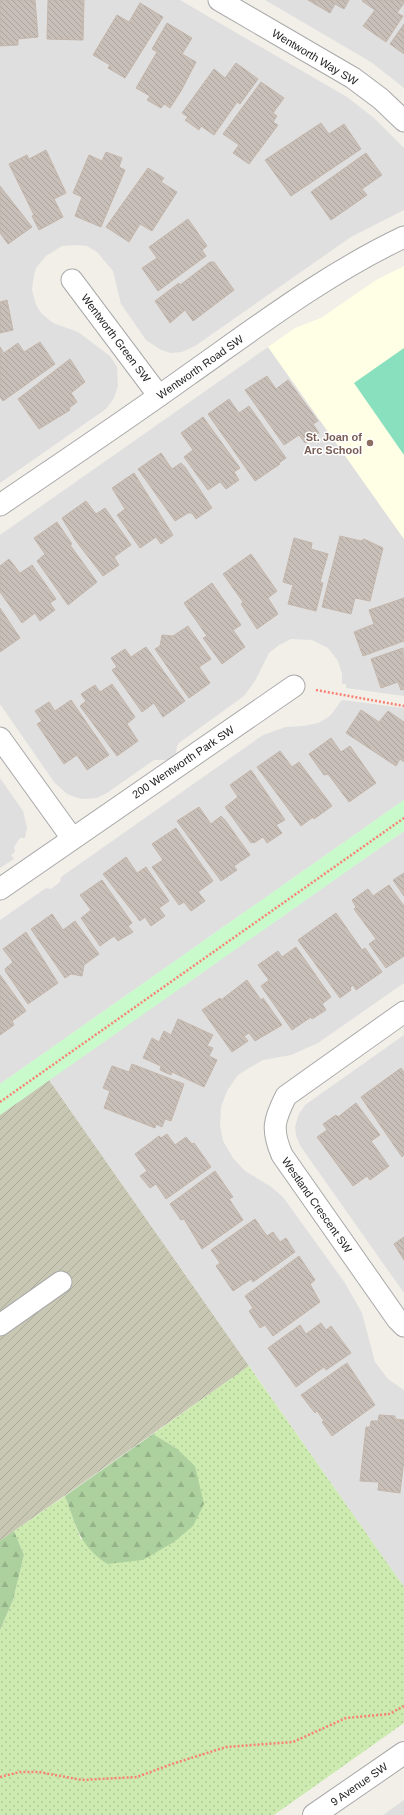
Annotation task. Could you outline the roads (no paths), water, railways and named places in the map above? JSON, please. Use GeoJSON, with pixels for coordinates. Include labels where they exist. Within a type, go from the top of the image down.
{"type":"FeatureCollection","features":[{"type":"Feature","properties":{"kind":"street","name":"Wentworth Way SW"},"geometry":{"type":"LineString","coordinates":[[219,0],[353,78],[381,99],[404,121]]}},
{"type":"Feature","properties":{"kind":"street","name":"Wentworth Road SW"},"geometry":{"type":"LineString","coordinates":[[0,505],[159,396],[307,291],[362,258],[404,237]]}},
{"type":"Feature","properties":{"kind":"street","name":"Wentworth Green SW"},"geometry":{"type":"LineString","coordinates":[[72,280],[159,396]]}},
{"type":"Feature","properties":{"kind":"street","name":"200 Wentworth Park SW"},"geometry":{"type":"LineString","coordinates":[[0,889],[294,686]]}},
{"type":"Feature","properties":{"kind":"street"},"geometry":{"type":"LineString","coordinates":[[0,738],[72,838]]}},
{"type":"Feature","properties":{"kind":"street","name":"Westland Crescent SW"},"geometry":{"type":"LineString","coordinates":[[404,1012],[286,1096],[277,1114],[274,1131],[276,1141],[282,1155],[396,1319],[404,1326]]}},
{"type":"Feature","properties":{"kind":"street"},"geometry":{"type":"LineString","coordinates":[[0,1325],[61,1282]]}},
{"type":"Feature","properties":{"kind":"street","name":"9 Avenue SW"},"geometry":{"type":"LineString","coordinates":[[314,1815],[404,1753]]}},
{"type":"Feature","properties":{"kind":"place","name":"St. Joan of Arc School"},"geometry":{"type":"Point","coordinates":[370,443]}}]}
